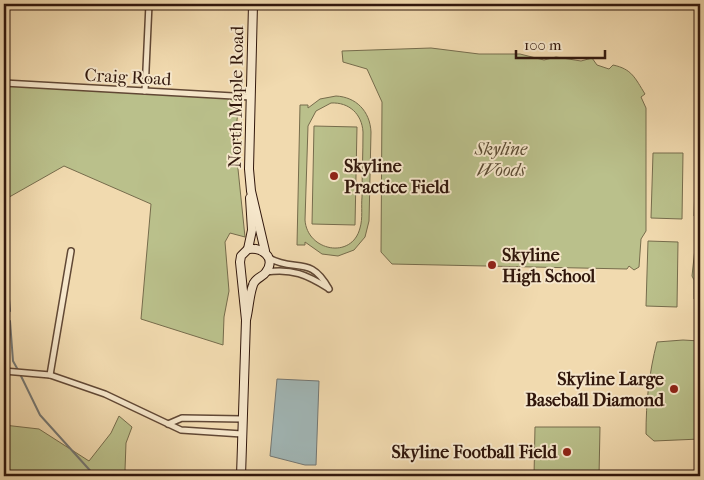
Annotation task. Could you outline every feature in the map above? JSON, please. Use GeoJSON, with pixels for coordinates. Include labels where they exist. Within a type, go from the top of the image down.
{"type":"FeatureCollection","features":[{"type":"Feature","properties":{"kind":"street"},"geometry":{"type":"LineString","coordinates":[[145,91],[149,4]]}},
{"type":"Feature","properties":{"kind":"street","name":"North Maple Road"},"geometry":{"type":"LineString","coordinates":[[248,249],[252,230],[249,169],[253,4]]}},
{"type":"Feature","properties":{"kind":"street","name":"Craig Road"},"geometry":{"type":"LineString","coordinates":[[4,83],[251,97]]}},
{"type":"Feature","properties":{"kind":"street","name":"North Maple Road"},"geometry":{"type":"LineString","coordinates":[[251,191],[267,254]]}},
{"type":"Feature","properties":{"kind":"street"},"geometry":{"type":"LineString","coordinates":[[241,476],[246,320],[241,256],[248,249],[267,254],[280,263],[296,264],[318,272],[329,289],[301,272],[279,270],[266,272],[253,285],[246,320]]}},
{"type":"Feature","properties":{"kind":"street"},"geometry":{"type":"LineString","coordinates":[[50,375],[71,251]]}},
{"type":"Feature","properties":{"kind":"street"},"geometry":{"type":"LineString","coordinates":[[266,272],[267,254]]}},
{"type":"Feature","properties":{"kind":"street"},"geometry":{"type":"LineString","coordinates":[[242,272],[249,277],[258,278]]}},
{"type":"Feature","properties":{"kind":"street"},"geometry":{"type":"LineString","coordinates":[[4,371],[50,375],[105,394],[181,430],[242,434]]}},
{"type":"Feature","properties":{"kind":"street"},"geometry":{"type":"LineString","coordinates":[[168,424],[182,418],[242,420]]}},
{"type":"Feature","properties":{"kind":"green space","name":"Skyline Woods"},"geometry":{"type":"Polygon","coordinates":[[[431,48],[479,54],[520,54],[544,60],[556,57],[581,61],[592,58],[597,65],[609,69],[613,65],[625,69],[632,75],[645,94],[641,97],[646,108],[646,231],[641,239],[639,267],[634,270],[629,266],[627,269],[392,264],[381,252],[382,102],[367,69],[343,62],[342,51],[431,48]]]}},
{"type":"Feature","properties":{"kind":"green space"},"geometry":{"type":"Polygon","coordinates":[[[4,83],[240,97],[237,120],[238,169],[245,237],[230,233],[225,242],[229,291],[224,317],[223,345],[141,319],[151,204],[64,166],[4,200],[4,83]]]}},
{"type":"Feature","properties":{"kind":"green space"},"geometry":{"type":"Polygon","coordinates":[[[336,96],[356,102],[361,106],[368,118],[371,132],[369,221],[365,237],[354,250],[338,256],[322,254],[305,242],[305,245],[297,245],[300,105],[308,105],[308,108],[320,99],[336,96]],[[331,103],[316,111],[308,126],[305,220],[308,231],[313,239],[321,245],[330,248],[340,248],[348,245],[355,238],[360,228],[362,216],[362,126],[353,110],[338,103],[331,103]]]}},
{"type":"Feature","properties":{"kind":"green space","name":"Skyline Practice Field"},"geometry":{"type":"Polygon","coordinates":[[[314,126],[357,127],[355,225],[312,224],[314,126]]]}},
{"type":"Feature","properties":{"kind":"green space"},"geometry":{"type":"Polygon","coordinates":[[[653,153],[683,153],[682,219],[651,218],[653,153]]]}},
{"type":"Feature","properties":{"kind":"green space"},"geometry":{"type":"Polygon","coordinates":[[[700,154],[700,219],[694,216],[696,155],[700,154]]]}},
{"type":"Feature","properties":{"kind":"green space"},"geometry":{"type":"Polygon","coordinates":[[[696,239],[700,239],[700,305],[694,299],[694,280],[692,276],[696,239]]]}},
{"type":"Feature","properties":{"kind":"green space"},"geometry":{"type":"Polygon","coordinates":[[[648,241],[678,242],[677,307],[646,306],[648,241]]]}},
{"type":"Feature","properties":{"kind":"green space","name":"Skyline Large Baseball Diamond"},"geometry":{"type":"Polygon","coordinates":[[[700,341],[700,439],[654,441],[646,434],[646,422],[650,376],[657,342],[700,341]]]}},
{"type":"Feature","properties":{"kind":"green space"},"geometry":{"type":"Polygon","coordinates":[[[119,416],[132,427],[126,443],[125,470],[136,476],[4,476],[4,425],[39,429],[89,461],[111,433],[119,416]]]}},
{"type":"Feature","properties":{"kind":"green space","name":"Skyline Football Field"},"geometry":{"type":"Polygon","coordinates":[[[535,427],[600,427],[599,476],[534,476],[535,427]]]}},
{"type":"Feature","properties":{"kind":"shaded area"},"geometry":{"type":"Polygon","coordinates":[[[277,379],[319,381],[316,465],[305,465],[270,456],[277,379]]]}},
{"type":"Feature","properties":{"kind":"waterway"},"geometry":{"type":"LineString","coordinates":[[4,290],[9,299],[10,311]]}},
{"type":"Feature","properties":{"kind":"waterway"},"geometry":{"type":"LineString","coordinates":[[10,321],[13,361],[18,370]]}},
{"type":"Feature","properties":{"kind":"waterway"},"geometry":{"type":"LineString","coordinates":[[20,374],[40,415],[95,476]]}},
{"type":"Feature","properties":{"kind":"place","name":"Skyline Practice Field"},"geometry":{"type":"Point","coordinates":[334,176]}},
{"type":"Feature","properties":{"kind":"place","name":"Skyline High School"},"geometry":{"type":"Point","coordinates":[492,265]}},
{"type":"Feature","properties":{"kind":"place","name":"Skyline Large Baseball Diamond"},"geometry":{"type":"Point","coordinates":[674,389]}},
{"type":"Feature","properties":{"kind":"place","name":"Skyline Football Field"},"geometry":{"type":"Point","coordinates":[567,452]}}]}
